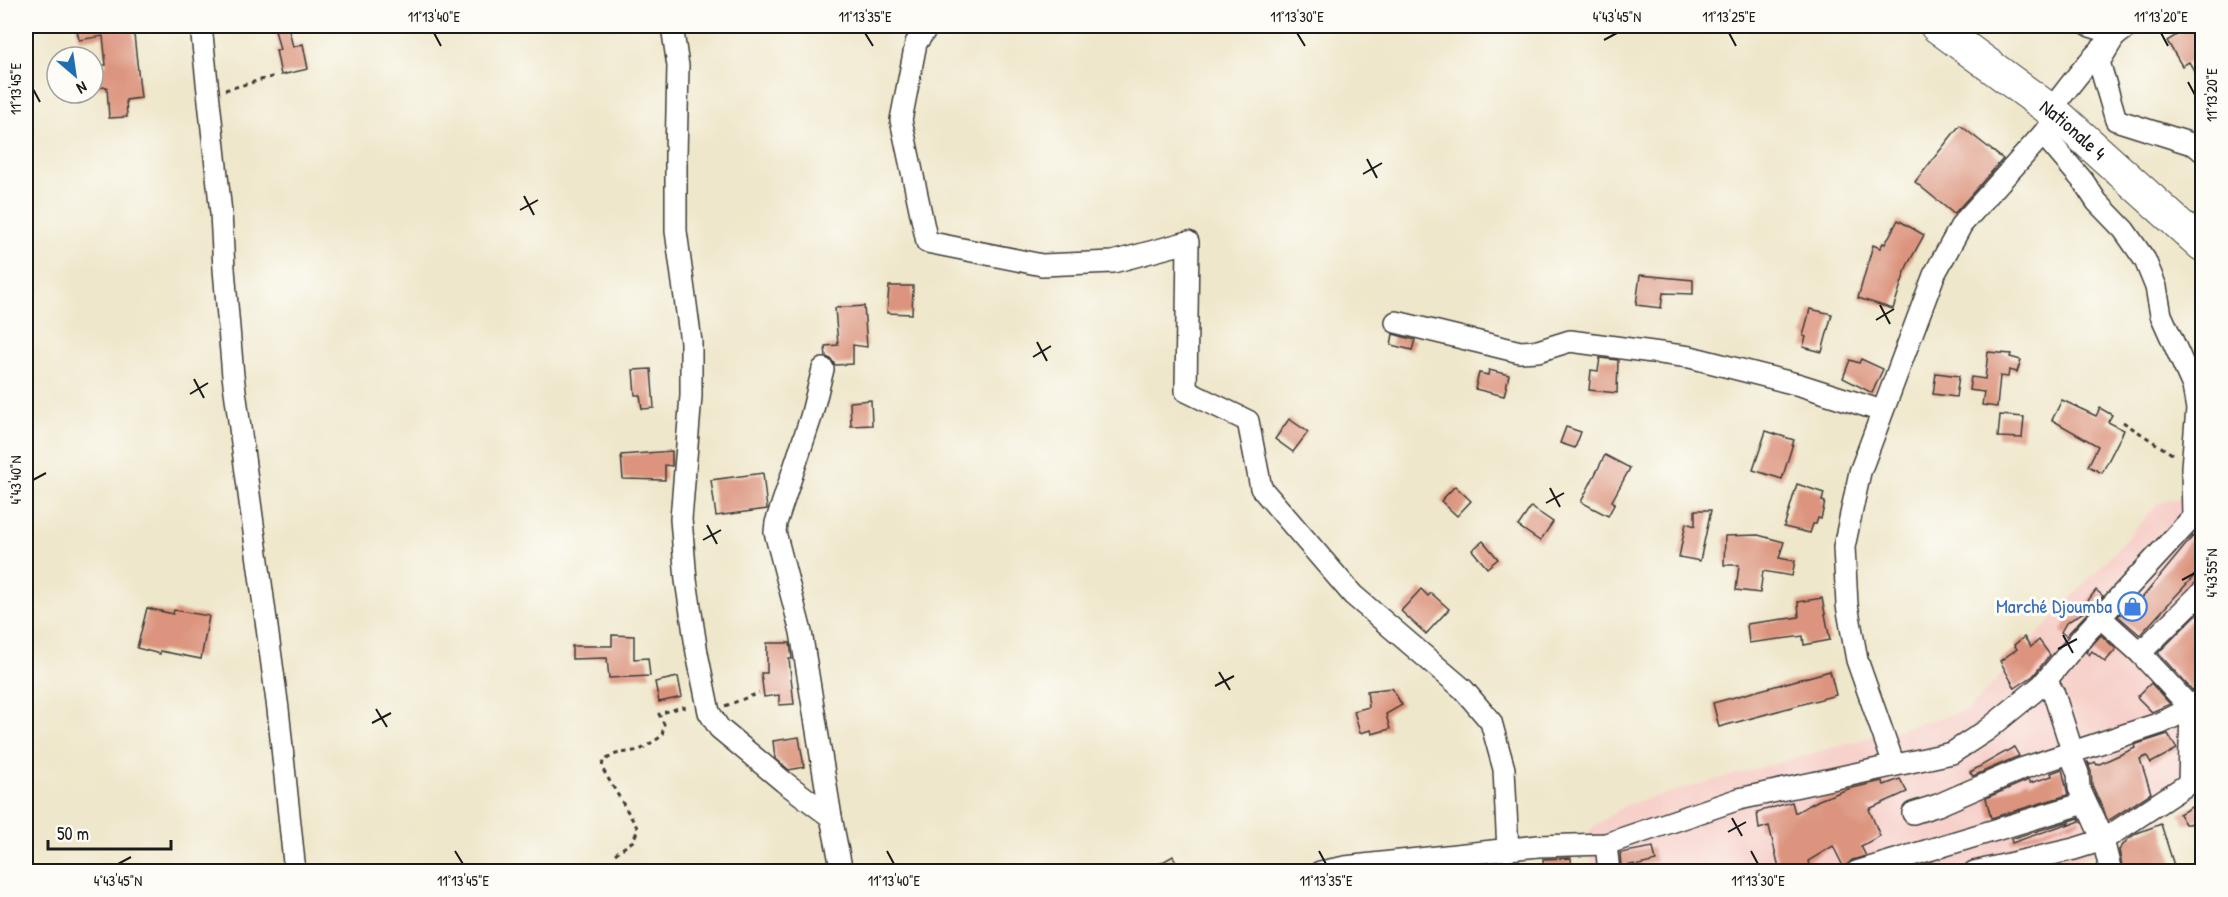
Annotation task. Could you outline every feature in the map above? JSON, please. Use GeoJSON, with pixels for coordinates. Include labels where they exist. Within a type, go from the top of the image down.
{"type":"FeatureCollection","features":[{"type":"Feature","properties":{"kind":"highway","name":"Nationale 4"},"geometry":{"type":"LineString","coordinates":[[1936,26],[2202,245]]}},
{"type":"Feature","properties":{"kind":"street"},"geometry":{"type":"LineString","coordinates":[[201,26],[221,213],[233,376],[277,697],[295,872]]}},
{"type":"Feature","properties":{"kind":"street"},"geometry":{"type":"LineString","coordinates":[[672,26],[678,66],[676,231],[691,342],[691,396],[681,519],[686,580],[697,653],[709,712],[720,728],[783,783],[831,817]]}},
{"type":"Feature","properties":{"kind":"street"},"geometry":{"type":"LineString","coordinates":[[928,26],[916,43],[901,120],[927,242],[1042,265],[1113,262],[1188,242],[1186,392],[1248,421],[1261,488],[1353,595],[1463,689],[1491,722],[1504,769],[1508,851]]}},
{"type":"Feature","properties":{"kind":"street"},"geometry":{"type":"LineString","coordinates":[[2090,26],[2122,30]]}},
{"type":"Feature","properties":{"kind":"street"},"geometry":{"type":"LineString","coordinates":[[1894,765],[1857,660],[1847,606],[1844,547],[1860,472],[1934,275],[1962,224],[2051,120],[2083,69],[2122,30]]}},
{"type":"Feature","properties":{"kind":"street"},"geometry":{"type":"LineString","coordinates":[[2122,30],[2099,62],[2116,120],[2195,145],[2202,151]]}},
{"type":"Feature","properties":{"kind":"street"},"geometry":{"type":"LineString","coordinates":[[1320,872],[1345,867],[1561,844],[1606,844],[1739,799],[1952,753],[1987,730],[2046,680],[2100,617],[2198,521],[2192,467],[2197,409],[2193,386],[2161,315],[2156,286],[2145,260],[2124,230],[2097,202],[2083,181],[2051,120]]}},
{"type":"Feature","properties":{"kind":"street"},"geometry":{"type":"LineString","coordinates":[[1396,322],[1520,352],[1538,351],[1570,341],[1690,357],[1816,390],[1882,411]]}},
{"type":"Feature","properties":{"kind":"street"},"geometry":{"type":"LineString","coordinates":[[823,369],[811,417],[775,532],[801,632],[842,872]]}},
{"type":"Feature","properties":{"kind":"street"},"geometry":{"type":"LineString","coordinates":[[2140,653],[2202,592]]}},
{"type":"Feature","properties":{"kind":"street"},"geometry":{"type":"LineString","coordinates":[[1974,872],[2103,840],[2196,778],[2197,703],[2100,617]]}},
{"type":"Feature","properties":{"kind":"street"},"geometry":{"type":"LineString","coordinates":[[2046,680],[2054,694],[2078,773],[2079,788],[2103,840],[2111,872]]}},
{"type":"Feature","properties":{"kind":"street"},"geometry":{"type":"LineString","coordinates":[[1913,813],[1938,806],[2014,772],[2161,723],[2197,703]]}},
{"type":"Feature","properties":{"kind":"street"},"geometry":{"type":"LineString","coordinates":[[1856,872],[2085,803]]}},
{"type":"Feature","properties":{"kind":"street"},"geometry":{"type":"LineString","coordinates":[[1606,844],[1609,872]]}},
{"type":"Feature","properties":{"kind":"path"},"geometry":{"type":"LineString","coordinates":[[208,94],[275,76]]}},
{"type":"Feature","properties":{"kind":"path"},"geometry":{"type":"LineString","coordinates":[[2123,422],[2192,467]]}},
{"type":"Feature","properties":{"kind":"path"},"geometry":{"type":"LineString","coordinates":[[615,854],[633,841],[638,829],[602,768],[603,761],[616,754],[640,750],[662,736],[664,724],[659,714],[682,707],[709,712],[759,693]]}},
{"type":"Feature","properties":{"kind":"shaded area","name":"Marché Djoumba"},"geometry":{"type":"Polygon","coordinates":[[[2202,493],[2202,796],[2095,854],[2039,871],[1592,871],[1589,830],[1625,805],[1968,710],[2160,502],[2202,493]]]}},
{"type":"Feature","properties":{"kind":"building"},"geometry":{"type":"Polygon","coordinates":[[[76,26],[133,26],[141,98],[126,100],[127,117],[109,118],[103,36],[79,40],[76,26]]]}},
{"type":"Feature","properties":{"kind":"building"},"geometry":{"type":"Polygon","coordinates":[[[288,26],[293,47],[303,44],[308,69],[281,75],[276,50],[280,50],[275,30],[288,26]]]}},
{"type":"Feature","properties":{"kind":"building"},"geometry":{"type":"Polygon","coordinates":[[[2191,26],[2196,34],[2202,30],[2202,84],[2189,62],[2182,66],[2167,41],[2191,26]]]}},
{"type":"Feature","properties":{"kind":"building"},"geometry":{"type":"Polygon","coordinates":[[[1960,125],[2003,159],[1954,214],[1915,182],[1960,125]]]}},
{"type":"Feature","properties":{"kind":"building"},"geometry":{"type":"Polygon","coordinates":[[[1898,220],[1924,235],[1907,266],[1893,309],[1858,298],[1873,245],[1880,248],[1883,243],[1885,244],[1898,220]]]}},
{"type":"Feature","properties":{"kind":"building"},"geometry":{"type":"Polygon","coordinates":[[[1640,275],[1693,280],[1693,294],[1663,293],[1661,308],[1636,305],[1640,275]]]}},
{"type":"Feature","properties":{"kind":"building"},"geometry":{"type":"Polygon","coordinates":[[[889,286],[913,286],[912,314],[887,313],[889,286]]]}},
{"type":"Feature","properties":{"kind":"building"},"geometry":{"type":"Polygon","coordinates":[[[864,306],[867,347],[853,345],[853,364],[835,365],[831,359],[826,357],[825,346],[838,345],[835,308],[864,306]]]}},
{"type":"Feature","properties":{"kind":"building"},"geometry":{"type":"Polygon","coordinates":[[[1810,309],[1832,314],[1822,352],[1803,347],[1806,337],[1803,336],[1810,309]]]}},
{"type":"Feature","properties":{"kind":"building"},"geometry":{"type":"Polygon","coordinates":[[[1393,334],[1415,340],[1412,350],[1391,345],[1393,334]]]}},
{"type":"Feature","properties":{"kind":"building"},"geometry":{"type":"Polygon","coordinates":[[[1988,352],[2011,354],[2010,357],[2021,360],[2017,372],[2009,370],[2008,377],[2000,376],[1997,407],[1982,405],[1984,392],[1969,390],[1971,377],[1985,379],[1988,352]]]}},
{"type":"Feature","properties":{"kind":"building"},"geometry":{"type":"Polygon","coordinates":[[[1600,358],[1618,360],[1617,393],[1589,390],[1591,370],[1598,371],[1600,358]]]}},
{"type":"Feature","properties":{"kind":"building"},"geometry":{"type":"Polygon","coordinates":[[[1861,359],[1883,369],[1872,393],[1843,378],[1850,360],[1859,363],[1861,359]]]}},
{"type":"Feature","properties":{"kind":"building"},"geometry":{"type":"Polygon","coordinates":[[[651,369],[654,408],[642,409],[640,395],[635,395],[633,370],[651,369]]]}},
{"type":"Feature","properties":{"kind":"building"},"geometry":{"type":"Polygon","coordinates":[[[1489,370],[1509,375],[1504,396],[1475,389],[1479,373],[1488,375],[1489,370]]]}},
{"type":"Feature","properties":{"kind":"building"},"geometry":{"type":"Polygon","coordinates":[[[1936,373],[1959,376],[1956,397],[1933,394],[1936,373]]]}},
{"type":"Feature","properties":{"kind":"building"},"geometry":{"type":"Polygon","coordinates":[[[871,400],[872,425],[851,426],[850,402],[871,400]]]}},
{"type":"Feature","properties":{"kind":"building"},"geometry":{"type":"Polygon","coordinates":[[[2062,400],[2096,416],[2100,408],[2112,415],[2108,422],[2124,430],[2102,473],[2088,466],[2098,446],[2052,420],[2062,400]]]}},
{"type":"Feature","properties":{"kind":"building"},"geometry":{"type":"Polygon","coordinates":[[[2000,415],[2024,417],[2022,438],[1998,437],[2000,415]]]}},
{"type":"Feature","properties":{"kind":"building"},"geometry":{"type":"Polygon","coordinates":[[[1289,419],[1308,432],[1293,452],[1275,439],[1289,419]]]}},
{"type":"Feature","properties":{"kind":"building"},"geometry":{"type":"Polygon","coordinates":[[[1566,427],[1581,432],[1575,448],[1560,443],[1566,427]]]}},
{"type":"Feature","properties":{"kind":"building"},"geometry":{"type":"Polygon","coordinates":[[[1766,431],[1794,440],[1782,479],[1753,470],[1766,431]]]}},
{"type":"Feature","properties":{"kind":"building"},"geometry":{"type":"Polygon","coordinates":[[[672,451],[672,466],[665,465],[665,480],[623,479],[621,455],[672,451]]]}},
{"type":"Feature","properties":{"kind":"building"},"geometry":{"type":"Polygon","coordinates":[[[1605,455],[1630,468],[1612,501],[1615,503],[1608,516],[1581,502],[1605,455]]]}},
{"type":"Feature","properties":{"kind":"building"},"geometry":{"type":"Polygon","coordinates":[[[763,473],[767,509],[716,516],[711,480],[763,473]]]}},
{"type":"Feature","properties":{"kind":"building"},"geometry":{"type":"Polygon","coordinates":[[[1797,484],[1824,493],[1822,501],[1825,502],[1821,519],[1818,518],[1816,524],[1813,524],[1810,533],[1784,527],[1797,484]]]}},
{"type":"Feature","properties":{"kind":"building"},"geometry":{"type":"Polygon","coordinates":[[[1455,486],[1471,501],[1457,516],[1441,501],[1455,486]]]}},
{"type":"Feature","properties":{"kind":"building"},"geometry":{"type":"Polygon","coordinates":[[[1531,507],[1553,522],[1540,541],[1518,526],[1531,507]]]}},
{"type":"Feature","properties":{"kind":"building"},"geometry":{"type":"Polygon","coordinates":[[[1695,510],[1711,510],[1700,561],[1679,557],[1686,523],[1695,526],[1695,510]]]}},
{"type":"Feature","properties":{"kind":"building"},"geometry":{"type":"Polygon","coordinates":[[[1758,535],[1784,542],[1779,558],[1795,561],[1792,576],[1763,571],[1760,593],[1736,590],[1739,565],[1724,565],[1725,536],[1758,535]]]}},
{"type":"Feature","properties":{"kind":"building"},"geometry":{"type":"Polygon","coordinates":[[[2193,536],[2202,544],[2202,580],[2195,575],[2140,635],[2118,616],[2123,612],[2128,615],[2193,536]]]}},
{"type":"Feature","properties":{"kind":"building"},"geometry":{"type":"Polygon","coordinates":[[[1483,541],[1498,559],[1487,568],[1472,550],[1483,541]]]}},
{"type":"Feature","properties":{"kind":"building"},"geometry":{"type":"Polygon","coordinates":[[[1421,589],[1428,596],[1431,593],[1449,609],[1426,634],[1401,611],[1421,589]]]}},
{"type":"Feature","properties":{"kind":"building"},"geometry":{"type":"Polygon","coordinates":[[[2096,590],[2103,596],[2066,636],[2061,632],[2066,623],[2087,610],[2083,607],[2096,590]]]}},
{"type":"Feature","properties":{"kind":"building"},"geometry":{"type":"Polygon","coordinates":[[[1822,598],[1830,640],[1804,645],[1803,636],[1749,643],[1747,624],[1799,617],[1798,602],[1822,598]]]}},
{"type":"Feature","properties":{"kind":"building"},"geometry":{"type":"Polygon","coordinates":[[[147,608],[173,614],[174,610],[209,616],[201,659],[160,651],[160,654],[137,648],[147,608]]]}},
{"type":"Feature","properties":{"kind":"building"},"geometry":{"type":"Polygon","coordinates":[[[2202,609],[2202,686],[2192,690],[2158,653],[2202,609]]]}},
{"type":"Feature","properties":{"kind":"building"},"geometry":{"type":"Polygon","coordinates":[[[612,635],[634,636],[634,659],[648,658],[650,676],[609,678],[607,658],[572,659],[572,646],[612,646],[612,635]]]}},
{"type":"Feature","properties":{"kind":"building"},"geometry":{"type":"Polygon","coordinates":[[[2101,635],[2116,649],[2105,662],[2092,651],[2089,655],[2086,652],[2101,635]]]}},
{"type":"Feature","properties":{"kind":"building"},"geometry":{"type":"Polygon","coordinates":[[[2024,637],[2031,647],[2039,640],[2050,655],[2033,676],[2015,688],[2000,661],[2017,649],[2014,645],[2024,637]]]}},
{"type":"Feature","properties":{"kind":"building"},"geometry":{"type":"Polygon","coordinates":[[[767,643],[790,643],[792,659],[789,659],[794,704],[779,705],[779,695],[764,697],[761,673],[767,673],[767,643]]]}},
{"type":"Feature","properties":{"kind":"building"},"geometry":{"type":"Polygon","coordinates":[[[1830,671],[1836,695],[1719,727],[1713,703],[1830,671]]]}},
{"type":"Feature","properties":{"kind":"building"},"geometry":{"type":"Polygon","coordinates":[[[678,677],[682,697],[659,702],[655,682],[678,677]]]}},
{"type":"Feature","properties":{"kind":"building"},"geometry":{"type":"Polygon","coordinates":[[[2151,683],[2170,704],[2152,712],[2137,697],[2151,683]]]}},
{"type":"Feature","properties":{"kind":"building"},"geometry":{"type":"Polygon","coordinates":[[[1392,688],[1402,705],[1386,714],[1390,729],[1372,734],[1371,730],[1360,733],[1354,711],[1369,707],[1367,691],[1392,688]]]}},
{"type":"Feature","properties":{"kind":"building"},"geometry":{"type":"Polygon","coordinates":[[[2168,734],[2177,749],[2151,763],[2147,756],[2140,759],[2151,793],[2108,821],[2092,785],[2087,761],[2090,765],[2095,762],[2097,765],[2135,748],[2134,745],[2168,734]]]}},
{"type":"Feature","properties":{"kind":"building"},"geometry":{"type":"Polygon","coordinates":[[[799,737],[804,767],[789,770],[775,758],[773,741],[799,737]]]}},
{"type":"Feature","properties":{"kind":"building"},"geometry":{"type":"Polygon","coordinates":[[[2014,747],[2019,756],[1973,776],[1970,772],[2014,747]]]}},
{"type":"Feature","properties":{"kind":"building"},"geometry":{"type":"Polygon","coordinates":[[[2062,769],[2068,795],[1991,818],[1986,798],[2028,780],[2030,783],[2052,776],[2051,773],[2062,769]]]}},
{"type":"Feature","properties":{"kind":"building"},"geometry":{"type":"Polygon","coordinates":[[[1900,779],[1907,792],[1869,809],[1880,836],[1861,846],[1866,856],[1852,860],[1844,868],[1833,846],[1808,861],[1811,872],[1780,872],[1769,826],[1759,829],[1757,812],[1792,802],[1795,813],[1819,800],[1848,789],[1882,781],[1884,785],[1900,779]]]}},
{"type":"Feature","properties":{"kind":"building"},"geometry":{"type":"Polygon","coordinates":[[[2202,801],[2202,817],[2190,824],[2185,824],[2179,814],[2202,801]]]}},
{"type":"Feature","properties":{"kind":"building"},"geometry":{"type":"Polygon","coordinates":[[[2079,818],[2080,821],[2067,826],[2069,823],[2012,843],[2011,839],[2079,818]]]}},
{"type":"Feature","properties":{"kind":"building"},"geometry":{"type":"Polygon","coordinates":[[[2161,824],[2176,872],[2123,872],[2119,850],[2137,833],[2161,824]]]}},
{"type":"Feature","properties":{"kind":"building"},"geometry":{"type":"Polygon","coordinates":[[[1653,847],[1656,861],[1621,867],[1620,853],[1653,847]]]}},
{"type":"Feature","properties":{"kind":"building"},"geometry":{"type":"Polygon","coordinates":[[[1173,856],[1181,872],[1145,872],[1173,856]]]}},
{"type":"Feature","properties":{"kind":"building"},"geometry":{"type":"Polygon","coordinates":[[[1571,858],[1572,872],[1544,872],[1543,859],[1571,858]]]}},
{"type":"Feature","properties":{"kind":"place","name":"Marché Djoumba"},"geometry":{"type":"Point","coordinates":[2133,606]}}]}
